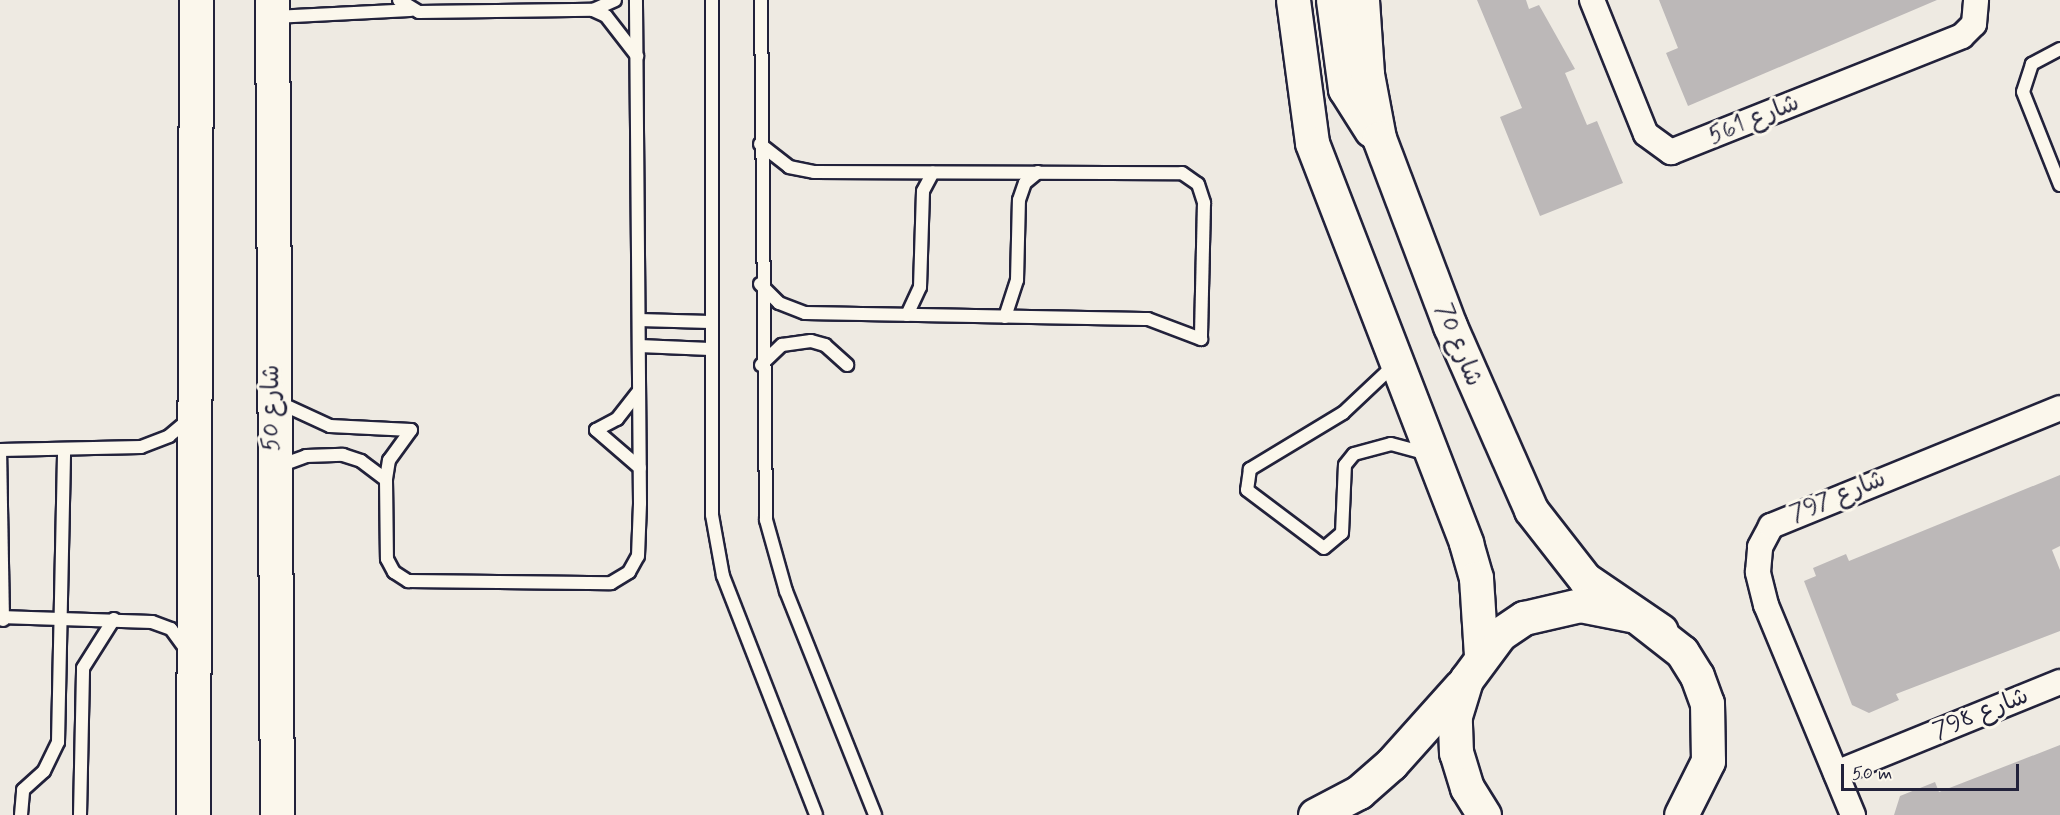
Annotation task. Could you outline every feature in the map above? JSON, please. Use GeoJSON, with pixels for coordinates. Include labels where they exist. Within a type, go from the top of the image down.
{"type":"FeatureCollection","features":[{"type":"Feature","properties":{"kind":"main road"},"geometry":{"type":"LineString","coordinates":[[193,815],[196,0]]}},
{"type":"Feature","properties":{"kind":"main road"},"geometry":{"type":"LineString","coordinates":[[1293,0],[1312,143],[1395,364],[1434,455],[1476,579],[1473,668],[1455,716],[1456,753],[1467,788],[1484,815]]}},
{"type":"Feature","properties":{"kind":"main road"},"geometry":{"type":"LineString","coordinates":[[1333,0],[1345,89],[1364,124],[1379,138]]}},
{"type":"Feature","properties":{"kind":"main road","name":"شارع 70"},"geometry":{"type":"LineString","coordinates":[[1362,0],[1367,74],[1379,138],[1450,326],[1531,510],[1585,579],[1661,631]]}},
{"type":"Feature","properties":{"kind":"main road","name":"شارع 50"},"geometry":{"type":"LineString","coordinates":[[272,8],[272,469],[277,815]]}},
{"type":"Feature","properties":{"kind":"main road"},"geometry":{"type":"LineString","coordinates":[[1315,815],[1359,792],[1391,764],[1473,668],[1524,618],[1561,607],[1609,607],[1661,631],[1697,676],[1708,713],[1708,761],[1682,814]]}},
{"type":"Feature","properties":{"kind":"street","name":"شارع 561"},"geometry":{"type":"LineString","coordinates":[[1592,0],[1646,134],[1671,152],[1962,36],[1974,24],[1976,0]]}},
{"type":"Feature","properties":{"kind":"street","name":"شارع 797"},"geometry":{"type":"LineString","coordinates":[[1853,815],[1766,605],[1758,572],[1760,548],[1771,526],[2060,408]]}},
{"type":"Feature","properties":{"kind":"street","name":"شارع 798"},"geometry":{"type":"LineString","coordinates":[[1836,773],[2060,682]]}},
{"type":"Feature","properties":{"kind":"lane"},"geometry":{"type":"LineString","coordinates":[[399,0],[410,9]]}},
{"type":"Feature","properties":{"kind":"lane"},"geometry":{"type":"LineString","coordinates":[[592,10],[615,0]]}},
{"type":"Feature","properties":{"kind":"lane"},"geometry":{"type":"LineString","coordinates":[[272,397],[303,417],[330,426],[411,430],[389,460],[386,480],[387,559],[408,581],[611,583],[629,572],[638,556],[640,468],[636,0]]}},
{"type":"Feature","properties":{"kind":"lane"},"geometry":{"type":"LineString","coordinates":[[712,0],[710,322],[712,515],[723,576],[816,815]]}},
{"type":"Feature","properties":{"kind":"lane"},"geometry":{"type":"LineString","coordinates":[[761,0],[760,284],[766,520],[786,591],[875,815]]}},
{"type":"Feature","properties":{"kind":"lane"},"geometry":{"type":"LineString","coordinates":[[272,8],[592,10],[606,16],[637,56]]}},
{"type":"Feature","properties":{"kind":"lane"},"geometry":{"type":"LineString","coordinates":[[2060,49],[2032,64],[2023,92],[2060,185]]}},
{"type":"Feature","properties":{"kind":"lane"},"geometry":{"type":"LineString","coordinates":[[760,144],[778,161],[801,170],[1172,172],[1198,184],[1204,203],[1201,339],[1148,319],[805,313],[779,303],[760,284]]}},
{"type":"Feature","properties":{"kind":"lane"},"geometry":{"type":"LineString","coordinates":[[907,315],[920,287],[923,191],[933,172]]}},
{"type":"Feature","properties":{"kind":"lane"},"geometry":{"type":"LineString","coordinates":[[1005,317],[1017,280],[1019,200],[1025,183],[1038,172]]}},
{"type":"Feature","properties":{"kind":"lane"},"geometry":{"type":"LineString","coordinates":[[639,320],[710,322]]}},
{"type":"Feature","properties":{"kind":"lane"},"geometry":{"type":"LineString","coordinates":[[761,365],[782,345],[811,341],[825,345],[847,365]]}},
{"type":"Feature","properties":{"kind":"lane"},"geometry":{"type":"LineString","coordinates":[[639,346],[710,349]]}},
{"type":"Feature","properties":{"kind":"lane"},"geometry":{"type":"LineString","coordinates":[[1395,364],[1343,413],[1250,469],[1247,490],[1324,548],[1342,533],[1345,465],[1354,454],[1391,444],[1434,455]]}},
{"type":"Feature","properties":{"kind":"lane"},"geometry":{"type":"LineString","coordinates":[[639,391],[617,419],[596,430],[640,468]]}},
{"type":"Feature","properties":{"kind":"lane"},"geometry":{"type":"LineString","coordinates":[[193,414],[153,444],[64,450],[0,450],[2,618],[114,619],[171,629],[193,662]]}},
{"type":"Feature","properties":{"kind":"lane"},"geometry":{"type":"LineString","coordinates":[[21,815],[23,790],[44,771],[58,742],[64,618],[64,450]]}},
{"type":"Feature","properties":{"kind":"lane"},"geometry":{"type":"LineString","coordinates":[[272,469],[324,454],[362,461],[386,480]]}},
{"type":"Feature","properties":{"kind":"lane"},"geometry":{"type":"LineString","coordinates":[[80,815],[83,668],[114,619]]}},
{"type":"Feature","properties":{"kind":"building"},"geometry":{"type":"Polygon","coordinates":[[[1477,0],[1526,0],[1529,9],[1539,5],[1575,69],[1565,73],[1587,125],[1597,121],[1623,183],[1540,216],[1500,117],[1522,108],[1477,0]]]}},
{"type":"Feature","properties":{"kind":"building"},"geometry":{"type":"Polygon","coordinates":[[[1659,0],[1937,0],[1688,106],[1666,53],[1678,48],[1659,0]]]}},
{"type":"Feature","properties":{"kind":"building"},"geometry":{"type":"Polygon","coordinates":[[[2060,475],[2060,546],[2052,550],[2060,570],[2060,631],[1896,694],[1899,700],[1869,713],[1852,705],[1804,581],[1816,576],[1813,568],[1846,554],[1849,561],[2060,475]]]}},
{"type":"Feature","properties":{"kind":"building"},"geometry":{"type":"Polygon","coordinates":[[[2060,745],[2060,815],[1894,815],[1900,796],[1935,782],[1939,792],[2060,745]]]}}]}
